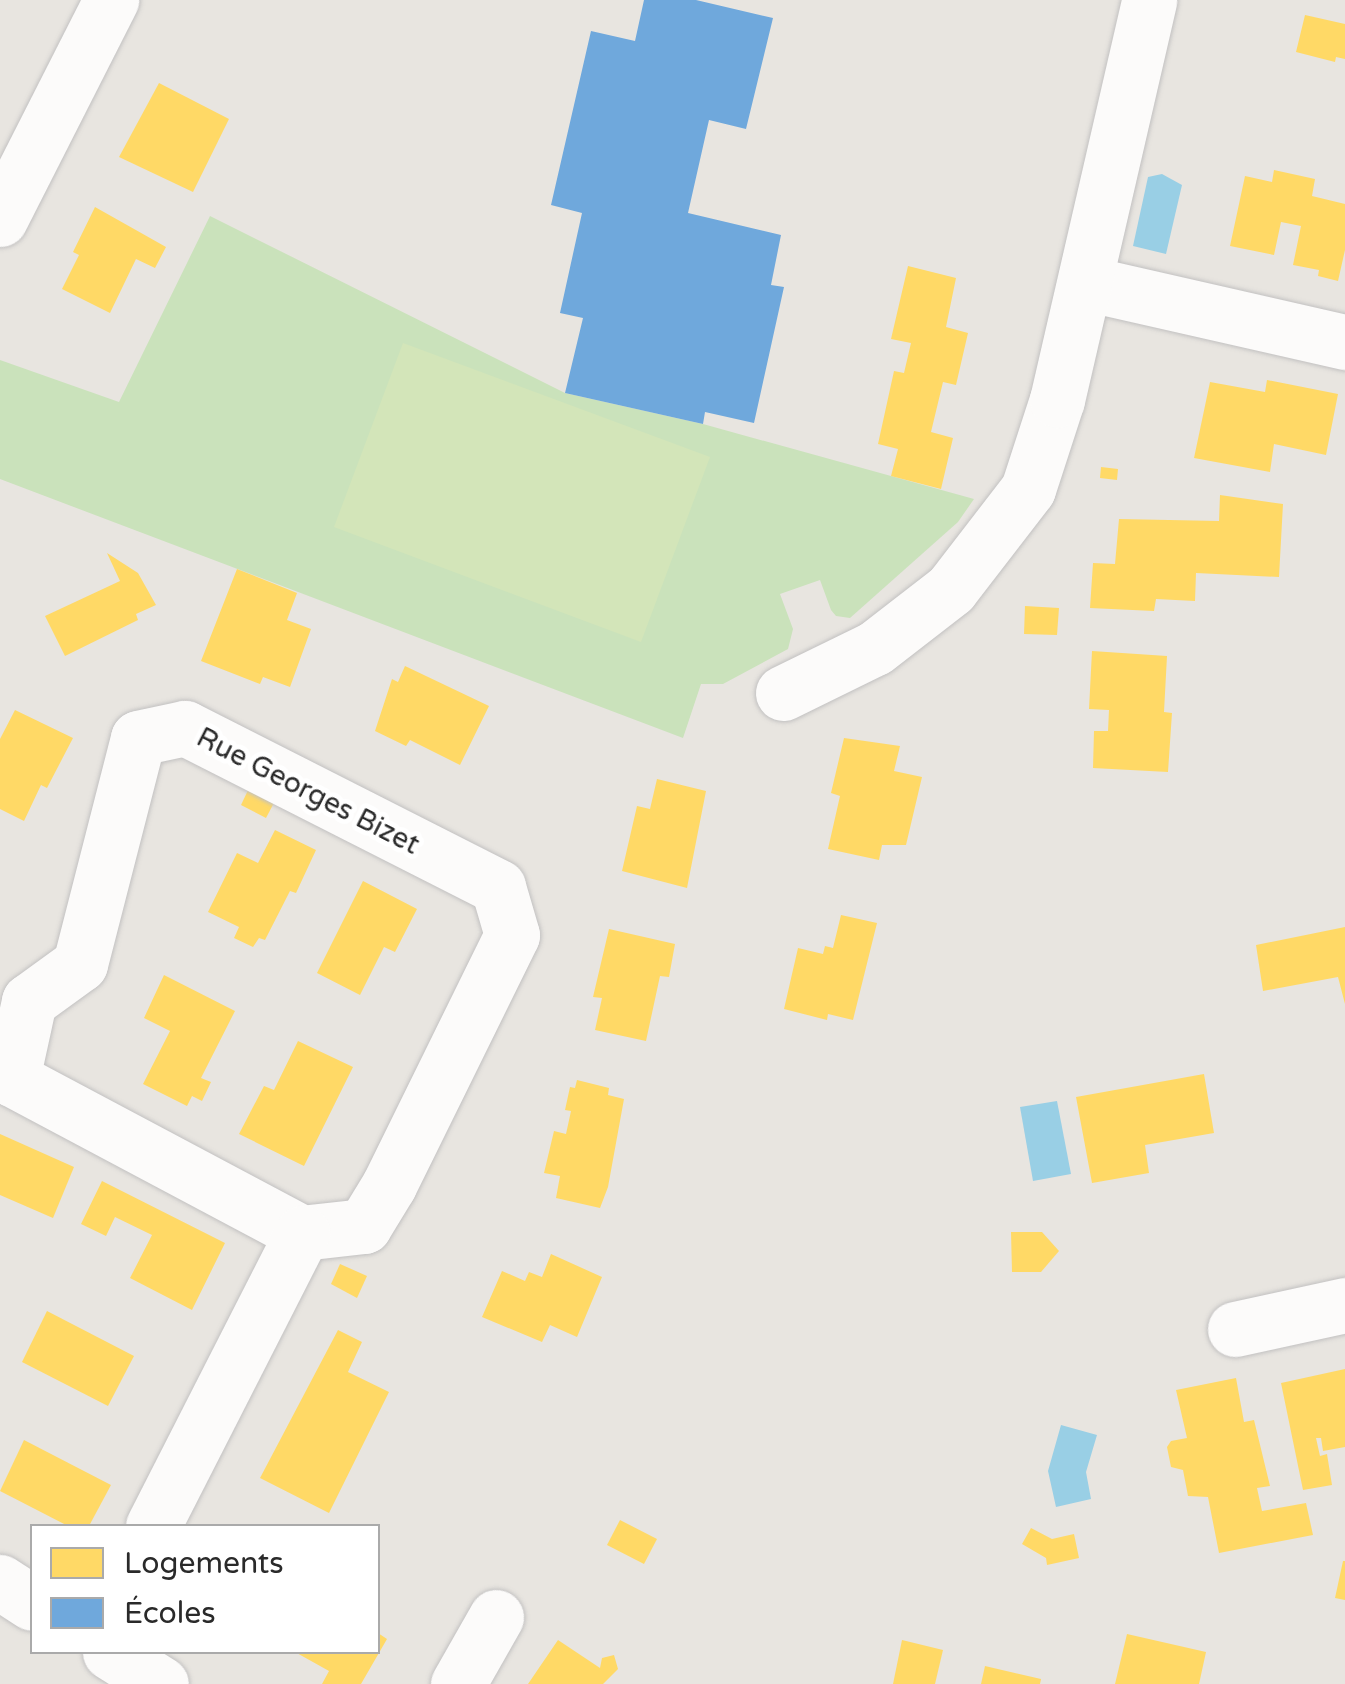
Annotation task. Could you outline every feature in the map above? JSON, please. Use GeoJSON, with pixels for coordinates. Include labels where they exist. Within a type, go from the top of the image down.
{"type":"FeatureCollection","features":[{"type":"Feature","properties":{"kind":"street"},"geometry":{"type":"LineString","coordinates":[[0,219],[110,0]]}},
{"type":"Feature","properties":{"kind":"street"},"geometry":{"type":"LineString","coordinates":[[783,693],[875,648],[951,589],[1028,489],[1057,400],[1149,0]]}},
{"type":"Feature","properties":{"kind":"street"},"geometry":{"type":"LineString","coordinates":[[1084,283],[1345,342]]}},
{"type":"Feature","properties":{"kind":"street","name":"Rue Georges Bizet"},"geometry":{"type":"LineString","coordinates":[[186,728],[498,887],[512,936],[389,1185],[364,1226],[302,1233],[12,1079],[29,1000],[80,964],[138,738],[186,728]]}},
{"type":"Feature","properties":{"kind":"street"},"geometry":{"type":"LineString","coordinates":[[154,1524],[302,1233]]}},
{"type":"Feature","properties":{"kind":"street"},"geometry":{"type":"LineString","coordinates":[[1236,1329],[1345,1305]]}},
{"type":"Feature","properties":{"kind":"street"},"geometry":{"type":"LineString","coordinates":[[0,1582],[30,1601]]}},
{"type":"Feature","properties":{"kind":"street"},"geometry":{"type":"LineString","coordinates":[[458,1684],[496,1617]]}},
{"type":"Feature","properties":{"kind":"street"},"geometry":{"type":"LineString","coordinates":[[113,1654],[161,1684]]}},
{"type":"Feature","properties":{"kind":"green space"},"geometry":{"type":"Polygon","coordinates":[[[210,216],[565,393],[703,424],[974,499],[958,522],[850,618],[836,616],[831,610],[820,580],[780,594],[793,629],[788,649],[723,684],[701,684],[683,738],[0,479],[0,360],[119,402],[210,216]]]}},
{"type":"Feature","properties":{"kind":"green space"},"geometry":{"type":"Polygon","coordinates":[[[403,343],[710,457],[641,642],[334,527],[403,343]]]}},
{"type":"Feature","properties":{"kind":"water"},"geometry":{"type":"Polygon","coordinates":[[[1162,174],[1182,185],[1166,254],[1133,246],[1148,177],[1162,174]]]}},
{"type":"Feature","properties":{"kind":"water"},"geometry":{"type":"Polygon","coordinates":[[[1057,1101],[1071,1174],[1033,1181],[1020,1107],[1057,1101]]]}},
{"type":"Feature","properties":{"kind":"water"},"geometry":{"type":"Polygon","coordinates":[[[1061,1425],[1097,1435],[1086,1472],[1091,1499],[1056,1507],[1048,1471],[1061,1425]]]}},
{"type":"Feature","properties":{"kind":"building: Logements"},"geometry":{"type":"Polygon","coordinates":[[[1305,15],[1345,24],[1345,59],[1336,57],[1335,62],[1296,52],[1305,15]]]}},
{"type":"Feature","properties":{"kind":"building: Logements"},"geometry":{"type":"Polygon","coordinates":[[[159,83],[229,119],[193,192],[119,157],[159,83]]]}},
{"type":"Feature","properties":{"kind":"building: Logements"},"geometry":{"type":"Polygon","coordinates":[[[1274,170],[1315,179],[1312,196],[1345,204],[1345,250],[1338,281],[1318,276],[1319,270],[1293,265],[1301,226],[1281,222],[1274,255],[1230,246],[1245,176],[1272,182],[1274,170]]]}},
{"type":"Feature","properties":{"kind":"building: Logements"},"geometry":{"type":"Polygon","coordinates":[[[95,207],[166,247],[155,268],[136,259],[110,313],[62,289],[79,255],[73,252],[95,207]]]}},
{"type":"Feature","properties":{"kind":"building: Logements"},"geometry":{"type":"Polygon","coordinates":[[[908,266],[956,278],[946,327],[968,333],[956,385],[943,382],[931,432],[953,438],[941,489],[891,476],[898,449],[878,444],[894,371],[904,373],[911,343],[891,339],[908,266]]]}},
{"type":"Feature","properties":{"kind":"building: Logements"},"geometry":{"type":"Polygon","coordinates":[[[1267,380],[1338,394],[1326,455],[1274,444],[1270,472],[1194,458],[1210,382],[1265,392],[1267,380]]]}},
{"type":"Feature","properties":{"kind":"building: Logements"},"geometry":{"type":"Polygon","coordinates":[[[1101,467],[1118,469],[1117,480],[1100,478],[1101,467]]]}},
{"type":"Feature","properties":{"kind":"building: Logements"},"geometry":{"type":"Polygon","coordinates":[[[1220,495],[1283,504],[1279,577],[1196,573],[1195,601],[1156,599],[1154,611],[1090,608],[1093,563],[1115,564],[1119,519],[1219,521],[1220,495]]]}},
{"type":"Feature","properties":{"kind":"building: Logements"},"geometry":{"type":"Polygon","coordinates":[[[107,553],[138,573],[156,605],[136,614],[138,620],[65,656],[45,616],[120,581],[107,553]]]}},
{"type":"Feature","properties":{"kind":"building: Logements"},"geometry":{"type":"Polygon","coordinates":[[[237,569],[297,593],[287,620],[311,629],[290,687],[263,677],[260,684],[201,661],[237,569]]]}},
{"type":"Feature","properties":{"kind":"building: Logements"},"geometry":{"type":"Polygon","coordinates":[[[1025,606],[1059,608],[1057,635],[1024,634],[1025,606]]]}},
{"type":"Feature","properties":{"kind":"building: Logements"},"geometry":{"type":"Polygon","coordinates":[[[1092,651],[1167,656],[1164,712],[1172,713],[1168,772],[1093,768],[1094,731],[1108,731],[1109,710],[1089,709],[1092,651]]]}},
{"type":"Feature","properties":{"kind":"building: Logements"},"geometry":{"type":"Polygon","coordinates":[[[405,666],[489,706],[460,765],[410,740],[406,746],[375,731],[392,679],[398,682],[405,666]]]}},
{"type":"Feature","properties":{"kind":"building: Logements"},"geometry":{"type":"Polygon","coordinates":[[[15,710],[73,738],[47,788],[41,785],[24,821],[0,809],[0,739],[15,710]]]}},
{"type":"Feature","properties":{"kind":"building: Logements"},"geometry":{"type":"Polygon","coordinates":[[[844,738],[900,746],[894,771],[922,777],[906,845],[882,845],[879,860],[828,849],[840,796],[831,793],[844,738]]]}},
{"type":"Feature","properties":{"kind":"building: Logements"},"geometry":{"type":"Polygon","coordinates":[[[657,779],[706,791],[687,888],[622,871],[637,806],[650,809],[657,779]]]}},
{"type":"Feature","properties":{"kind":"building: Logements"},"geometry":{"type":"Polygon","coordinates":[[[250,786],[276,799],[266,818],[241,805],[250,786]]]}},
{"type":"Feature","properties":{"kind":"building: Logements"},"geometry":{"type":"Polygon","coordinates":[[[275,830],[316,850],[296,893],[290,891],[265,940],[259,938],[253,947],[234,938],[239,927],[208,912],[237,853],[258,863],[275,830]]]}},
{"type":"Feature","properties":{"kind":"building: Logements"},"geometry":{"type":"Polygon","coordinates":[[[363,881],[417,909],[395,952],[384,947],[360,995],[317,973],[363,881]]]}},
{"type":"Feature","properties":{"kind":"building: Logements"},"geometry":{"type":"Polygon","coordinates":[[[841,915],[877,923],[853,1020],[828,1014],[827,1020],[784,1009],[798,948],[823,954],[825,946],[833,948],[841,915]]]}},
{"type":"Feature","properties":{"kind":"building: Logements"},"geometry":{"type":"Polygon","coordinates":[[[1345,927],[1345,1004],[1338,977],[1263,991],[1256,945],[1345,927]]]}},
{"type":"Feature","properties":{"kind":"building: Logements"},"geometry":{"type":"Polygon","coordinates":[[[609,929],[675,944],[669,977],[660,976],[646,1041],[595,1030],[602,998],[593,997],[609,929]]]}},
{"type":"Feature","properties":{"kind":"building: Logements"},"geometry":{"type":"Polygon","coordinates":[[[164,975],[235,1011],[201,1078],[211,1082],[202,1101],[192,1096],[187,1106],[143,1084],[170,1031],[144,1018],[164,975]]]}},
{"type":"Feature","properties":{"kind":"building: Logements"},"geometry":{"type":"Polygon","coordinates":[[[298,1041],[353,1067],[304,1166],[239,1134],[264,1086],[274,1090],[298,1041]]]}},
{"type":"Feature","properties":{"kind":"building: Logements"},"geometry":{"type":"Polygon","coordinates":[[[1204,1074],[1214,1133],[1145,1145],[1149,1173],[1092,1183],[1076,1097],[1204,1074]]]}},
{"type":"Feature","properties":{"kind":"building: Logements"},"geometry":{"type":"Polygon","coordinates":[[[577,1080],[609,1088],[608,1095],[624,1099],[608,1187],[600,1208],[556,1198],[560,1176],[544,1173],[554,1131],[566,1134],[571,1111],[565,1110],[570,1087],[575,1088],[577,1080]]]}},
{"type":"Feature","properties":{"kind":"building: Logements"},"geometry":{"type":"Polygon","coordinates":[[[0,1134],[74,1167],[53,1218],[0,1195],[0,1134]]]}},
{"type":"Feature","properties":{"kind":"building: Logements"},"geometry":{"type":"Polygon","coordinates":[[[102,1181],[225,1243],[192,1310],[130,1278],[152,1235],[115,1217],[106,1236],[81,1224],[102,1181]]]}},
{"type":"Feature","properties":{"kind":"building: Logements"},"geometry":{"type":"Polygon","coordinates":[[[1011,1232],[1042,1232],[1059,1251],[1041,1272],[1012,1272],[1011,1232]]]}},
{"type":"Feature","properties":{"kind":"building: Logements"},"geometry":{"type":"Polygon","coordinates":[[[551,1254],[602,1277],[577,1337],[550,1325],[542,1342],[482,1317],[502,1271],[525,1281],[529,1272],[542,1277],[551,1254]]]}},
{"type":"Feature","properties":{"kind":"building: Logements"},"geometry":{"type":"Polygon","coordinates":[[[340,1264],[367,1276],[357,1298],[331,1284],[340,1264]]]}},
{"type":"Feature","properties":{"kind":"building: Logements"},"geometry":{"type":"Polygon","coordinates":[[[47,1311],[134,1356],[108,1406],[22,1362],[47,1311]]]}},
{"type":"Feature","properties":{"kind":"building: Logements"},"geometry":{"type":"Polygon","coordinates":[[[338,1330],[362,1342],[348,1372],[389,1392],[329,1513],[260,1478],[338,1330]]]}},
{"type":"Feature","properties":{"kind":"building: Logements"},"geometry":{"type":"Polygon","coordinates":[[[1345,1369],[1345,1447],[1323,1451],[1321,1438],[1316,1438],[1320,1456],[1327,1454],[1332,1485],[1303,1490],[1281,1383],[1345,1369]]]}},
{"type":"Feature","properties":{"kind":"building: Logements"},"geometry":{"type":"Polygon","coordinates":[[[1236,1378],[1244,1422],[1254,1420],[1270,1486],[1257,1488],[1262,1511],[1306,1503],[1313,1535],[1219,1553],[1208,1497],[1188,1496],[1183,1470],[1171,1467],[1167,1447],[1171,1441],[1187,1438],[1176,1390],[1236,1378]]]}},
{"type":"Feature","properties":{"kind":"building: Logements"},"geometry":{"type":"Polygon","coordinates":[[[24,1440],[111,1485],[90,1524],[64,1524],[0,1491],[24,1440]]]}},
{"type":"Feature","properties":{"kind":"building: Logements"},"geometry":{"type":"Polygon","coordinates":[[[620,1520],[657,1539],[644,1564],[607,1545],[620,1520]]]}},
{"type":"Feature","properties":{"kind":"building: Logements"},"geometry":{"type":"Polygon","coordinates":[[[1031,1528],[1052,1539],[1074,1534],[1079,1558],[1047,1565],[1046,1558],[1022,1544],[1031,1528]]]}},
{"type":"Feature","properties":{"kind":"building: Logements"},"geometry":{"type":"Polygon","coordinates":[[[1345,1561],[1345,1600],[1335,1598],[1345,1561]]]}},
{"type":"Feature","properties":{"kind":"building: Logements"},"geometry":{"type":"Polygon","coordinates":[[[1127,1634],[1206,1652],[1199,1684],[1115,1684],[1127,1634]]]}},
{"type":"Feature","properties":{"kind":"building: Logements"},"geometry":{"type":"Polygon","coordinates":[[[558,1640],[600,1668],[602,1658],[614,1655],[618,1669],[603,1684],[528,1684],[558,1640]]]}},
{"type":"Feature","properties":{"kind":"building: Logements"},"geometry":{"type":"Polygon","coordinates":[[[902,1640],[943,1650],[935,1684],[893,1684],[902,1640]]]}},
{"type":"Feature","properties":{"kind":"building: Logements"},"geometry":{"type":"Polygon","coordinates":[[[299,1654],[378,1654],[361,1684],[322,1684],[329,1671],[299,1654]]]}},
{"type":"Feature","properties":{"kind":"building: Logements"},"geometry":{"type":"Polygon","coordinates":[[[985,1666],[1041,1679],[1040,1684],[981,1684],[985,1666]]]}},
{"type":"Feature","properties":{"kind":"building: Écoles"},"geometry":{"type":"Polygon","coordinates":[[[644,0],[696,0],[773,18],[746,129],[709,120],[688,213],[781,235],[771,285],[784,287],[754,423],[705,412],[703,424],[565,393],[583,318],[560,313],[582,213],[551,205],[591,31],[635,41],[644,0]]]}}]}
